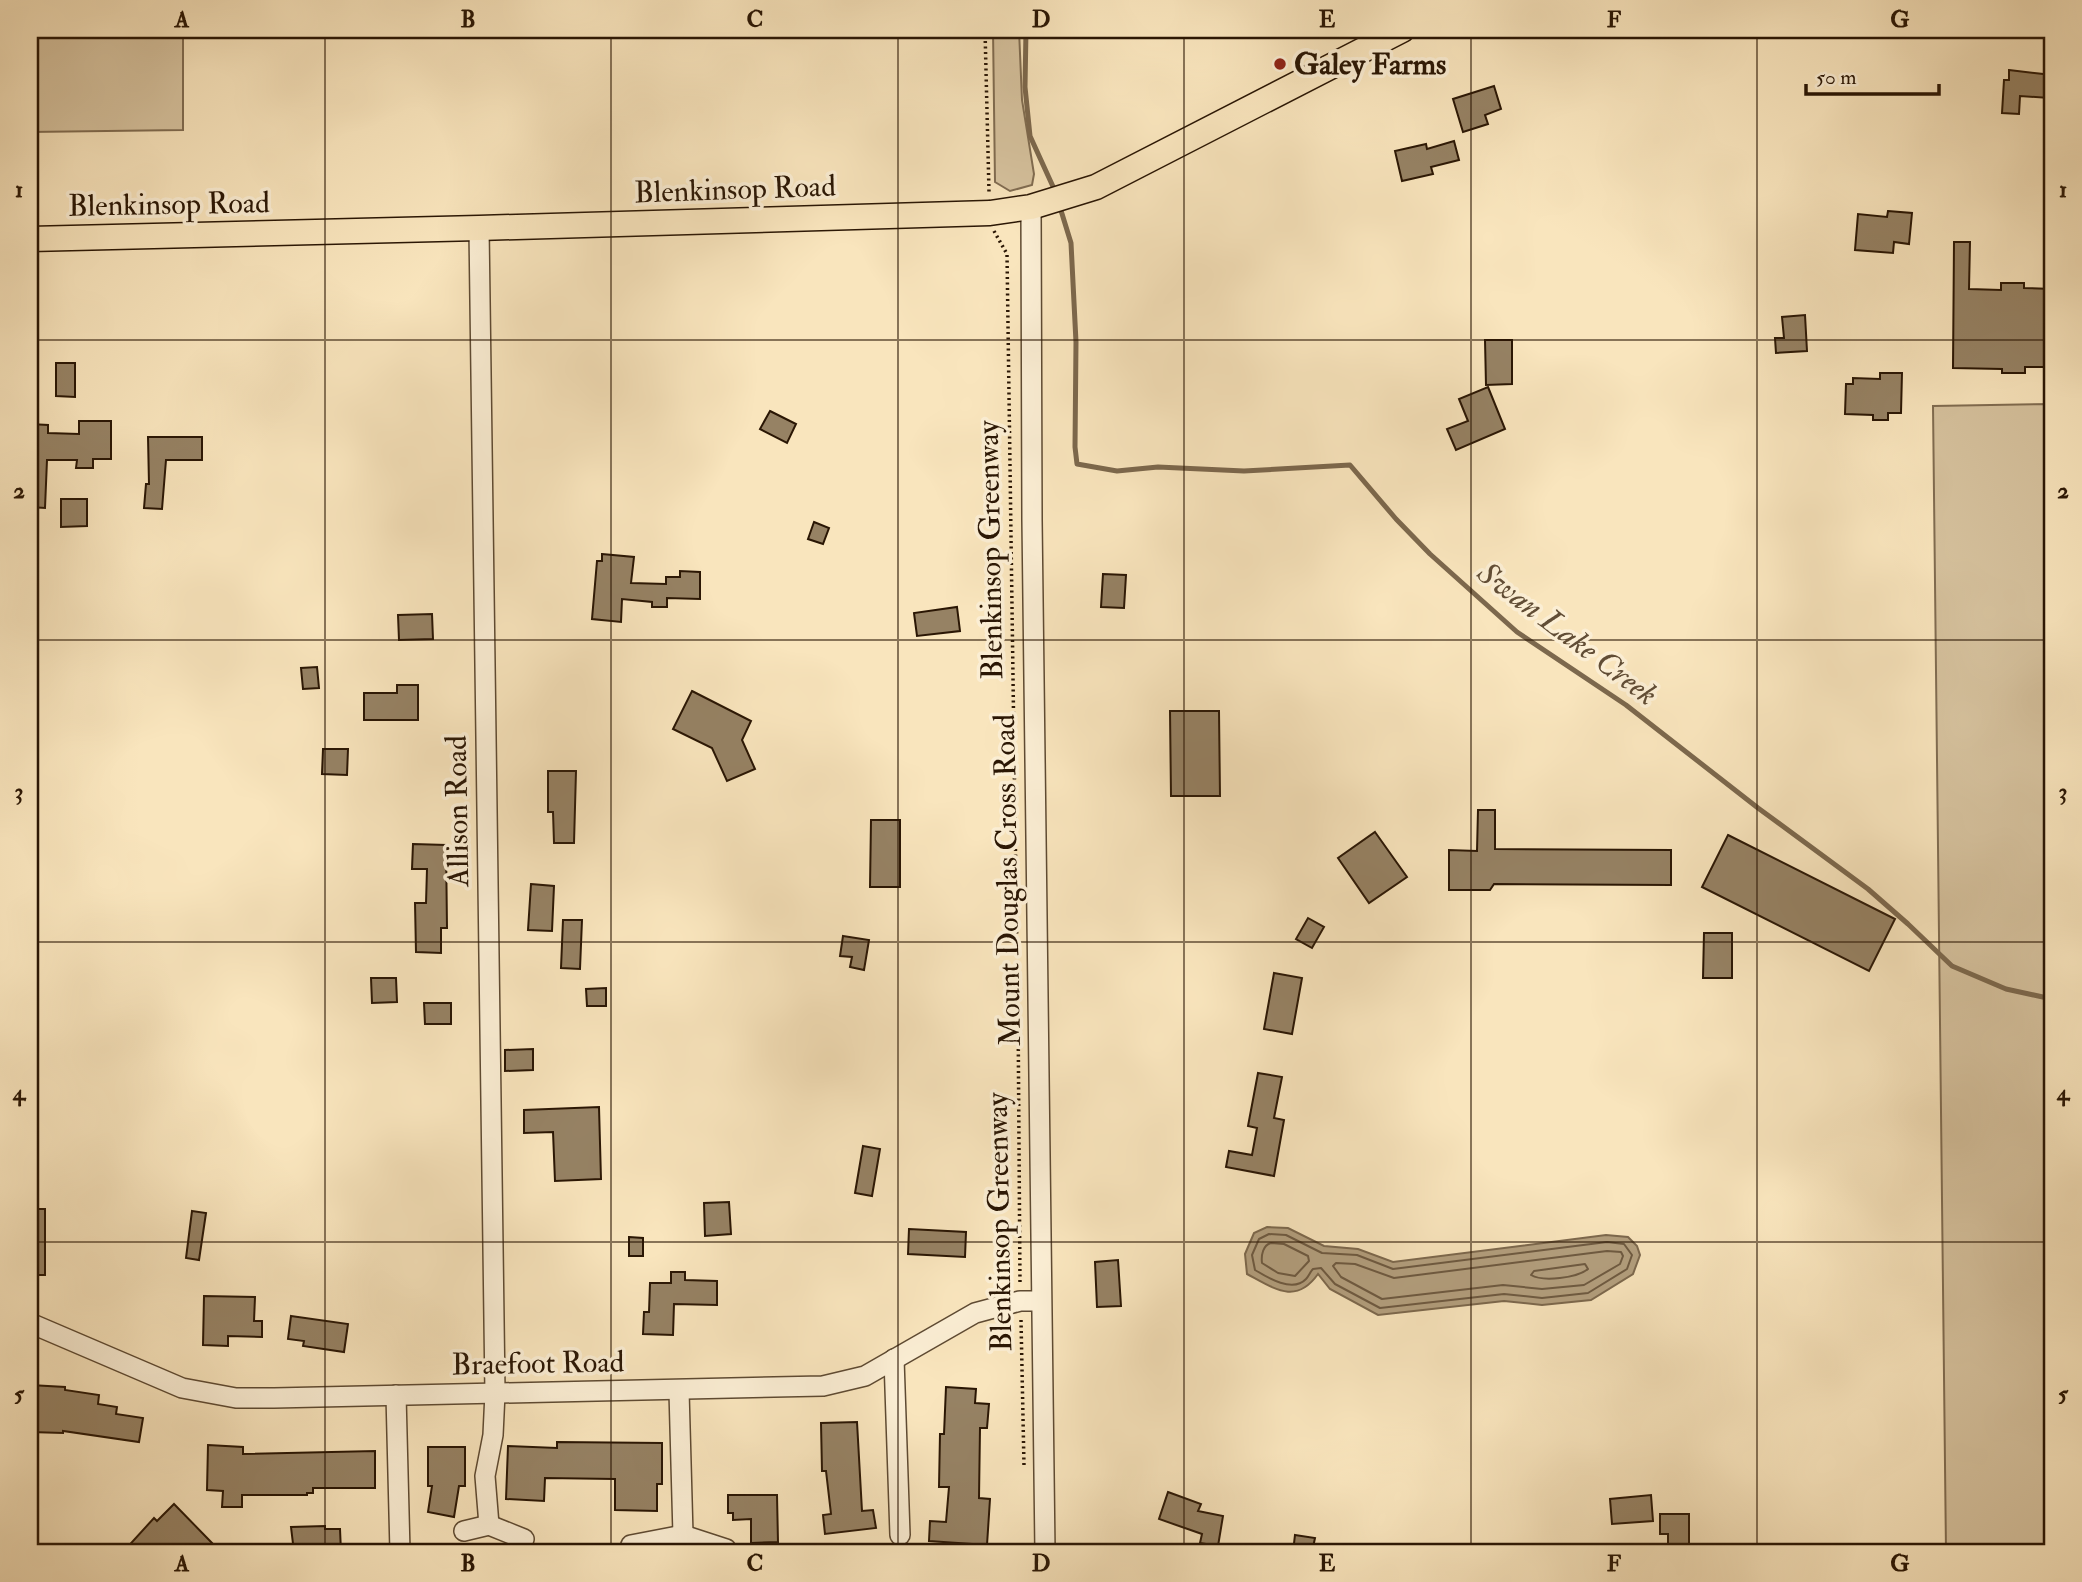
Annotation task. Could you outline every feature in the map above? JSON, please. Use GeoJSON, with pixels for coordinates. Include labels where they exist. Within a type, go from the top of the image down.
{"type":"FeatureCollection","features":[{"type":"Feature","properties":{"kind":"main road","name":"Blenkinsop Road"},"geometry":{"type":"LineString","coordinates":[[30,239],[479,229],[990,213],[1031,207],[1096,187],[1402,30]]}},
{"type":"Feature","properties":{"kind":"street","name":"Mount Douglas Cross Road"},"geometry":{"type":"LineString","coordinates":[[1031,207],[1045,1552]]}},
{"type":"Feature","properties":{"kind":"street","name":"Allison Road"},"geometry":{"type":"LineString","coordinates":[[479,229],[495,1393],[495,1420],[485,1476],[489,1525]]}},
{"type":"Feature","properties":{"kind":"street","name":"Braefoot Road"},"geometry":{"type":"LineString","coordinates":[[30,1323],[159,1379],[201,1393],[236,1398],[679,1391],[823,1387],[865,1376],[975,1313],[1020,1301],[1041,1301]]}},
{"type":"Feature","properties":{"kind":"street"},"geometry":{"type":"LineString","coordinates":[[894,1359],[900,1535]]}},
{"type":"Feature","properties":{"kind":"street"},"geometry":{"type":"LineString","coordinates":[[679,1391],[682,1535]]}},
{"type":"Feature","properties":{"kind":"street"},"geometry":{"type":"LineString","coordinates":[[396,1395],[400,1552]]}},
{"type":"Feature","properties":{"kind":"street"},"geometry":{"type":"LineString","coordinates":[[464,1531],[489,1525],[524,1539]]}},
{"type":"Feature","properties":{"kind":"street"},"geometry":{"type":"LineString","coordinates":[[631,1545],[682,1535],[726,1549]]}},
{"type":"Feature","properties":{"kind":"path"},"geometry":{"type":"LineString","coordinates":[[985,30],[989,194]]}},
{"type":"Feature","properties":{"kind":"path","name":"Blenkinsop Greenway"},"geometry":{"type":"LineString","coordinates":[[991,223],[1007,254],[1017,959]]}},
{"type":"Feature","properties":{"kind":"path","name":"Blenkinsop Greenway"},"geometry":{"type":"LineString","coordinates":[[1018,1001],[1024,1469]]}},
{"type":"Feature","properties":{"kind":"shaded area"},"geometry":{"type":"Polygon","coordinates":[[[30,30],[183,30],[183,130],[30,132],[30,30]]]}},
{"type":"Feature","properties":{"kind":"shaded area"},"geometry":{"type":"Polygon","coordinates":[[[993,30],[1019,30],[1022,100],[1034,174],[1032,185],[1010,191],[995,182],[993,30]]]}},
{"type":"Feature","properties":{"kind":"shaded area"},"geometry":{"type":"Polygon","coordinates":[[[2052,404],[2052,1552],[1946,1552],[1933,406],[2052,404]]]}},
{"type":"Feature","properties":{"kind":"water"},"geometry":{"type":"Polygon","coordinates":[[[1267,1227],[1288,1228],[1324,1246],[1358,1249],[1393,1262],[1606,1235],[1628,1237],[1637,1246],[1640,1255],[1633,1274],[1591,1300],[1542,1305],[1504,1301],[1378,1315],[1330,1289],[1318,1274],[1310,1284],[1293,1292],[1276,1289],[1247,1274],[1245,1254],[1254,1233],[1267,1227]]]}},
{"type":"Feature","properties":{"kind":"building"},"geometry":{"type":"Polygon","coordinates":[[[2009,70],[2052,75],[2052,96],[2020,96],[2019,114],[2002,113],[2004,80],[2009,80],[2009,70]]]}},
{"type":"Feature","properties":{"kind":"building"},"geometry":{"type":"Polygon","coordinates":[[[1494,86],[1501,109],[1485,115],[1488,124],[1463,132],[1453,99],[1494,86]]]}},
{"type":"Feature","properties":{"kind":"building"},"geometry":{"type":"Polygon","coordinates":[[[1454,141],[1459,160],[1431,167],[1433,174],[1402,181],[1395,151],[1426,144],[1427,149],[1454,141]]]}},
{"type":"Feature","properties":{"kind":"building"},"geometry":{"type":"Polygon","coordinates":[[[1888,211],[1912,213],[1909,244],[1894,242],[1893,253],[1855,250],[1858,214],[1887,217],[1888,211]]]}},
{"type":"Feature","properties":{"kind":"building"},"geometry":{"type":"Polygon","coordinates":[[[1954,242],[1970,242],[1969,289],[2001,290],[2001,283],[2024,283],[2024,288],[2052,289],[2052,367],[2025,367],[2025,373],[2002,373],[2002,369],[1953,368],[1954,242]]]}},
{"type":"Feature","properties":{"kind":"building"},"geometry":{"type":"Polygon","coordinates":[[[1805,315],[1807,351],[1776,353],[1775,338],[1784,338],[1782,317],[1805,315]]]}},
{"type":"Feature","properties":{"kind":"building"},"geometry":{"type":"Polygon","coordinates":[[[1485,340],[1512,340],[1512,384],[1486,385],[1485,340]]]}},
{"type":"Feature","properties":{"kind":"building"},"geometry":{"type":"Polygon","coordinates":[[[56,363],[75,363],[75,397],[56,396],[56,363]]]}},
{"type":"Feature","properties":{"kind":"building"},"geometry":{"type":"Polygon","coordinates":[[[1880,373],[1902,373],[1901,413],[1888,413],[1888,420],[1873,420],[1873,415],[1845,414],[1846,384],[1853,384],[1853,378],[1880,379],[1880,373]]]}},
{"type":"Feature","properties":{"kind":"building"},"geometry":{"type":"Polygon","coordinates":[[[1488,387],[1505,429],[1456,450],[1447,429],[1468,421],[1459,399],[1488,387]]]}},
{"type":"Feature","properties":{"kind":"building"},"geometry":{"type":"Polygon","coordinates":[[[770,411],[796,424],[787,443],[760,429],[770,411]]]}},
{"type":"Feature","properties":{"kind":"building"},"geometry":{"type":"Polygon","coordinates":[[[79,421],[111,421],[111,459],[93,459],[93,468],[76,468],[77,460],[47,460],[45,508],[30,507],[30,424],[48,425],[48,433],[79,434],[79,421]]]}},
{"type":"Feature","properties":{"kind":"building"},"geometry":{"type":"Polygon","coordinates":[[[148,437],[202,437],[202,460],[166,460],[162,509],[144,508],[146,484],[149,484],[148,437]]]}},
{"type":"Feature","properties":{"kind":"building"},"geometry":{"type":"Polygon","coordinates":[[[61,499],[87,499],[87,526],[61,527],[61,499]]]}},
{"type":"Feature","properties":{"kind":"building"},"geometry":{"type":"Polygon","coordinates":[[[814,522],[829,528],[823,544],[808,539],[814,522]]]}},
{"type":"Feature","properties":{"kind":"building"},"geometry":{"type":"Polygon","coordinates":[[[602,554],[634,557],[631,583],[666,584],[666,577],[680,577],[680,571],[700,572],[700,599],[667,598],[667,607],[652,607],[652,602],[622,599],[621,622],[592,619],[597,561],[602,561],[602,554]]]}},
{"type":"Feature","properties":{"kind":"building"},"geometry":{"type":"Polygon","coordinates":[[[1103,574],[1126,575],[1124,608],[1101,607],[1103,574]]]}},
{"type":"Feature","properties":{"kind":"building"},"geometry":{"type":"Polygon","coordinates":[[[957,607],[960,631],[917,636],[914,613],[957,607]]]}},
{"type":"Feature","properties":{"kind":"building"},"geometry":{"type":"Polygon","coordinates":[[[432,614],[433,639],[399,640],[398,615],[432,614]]]}},
{"type":"Feature","properties":{"kind":"building"},"geometry":{"type":"Polygon","coordinates":[[[317,667],[319,688],[303,689],[301,668],[317,667]]]}},
{"type":"Feature","properties":{"kind":"building"},"geometry":{"type":"Polygon","coordinates":[[[397,685],[418,685],[418,720],[364,720],[364,693],[397,693],[397,685]]]}},
{"type":"Feature","properties":{"kind":"building"},"geometry":{"type":"Polygon","coordinates":[[[692,691],[751,721],[742,740],[755,769],[727,781],[712,748],[673,729],[692,691]]]}},
{"type":"Feature","properties":{"kind":"building"},"geometry":{"type":"Polygon","coordinates":[[[1170,711],[1219,711],[1220,796],[1171,796],[1170,711]]]}},
{"type":"Feature","properties":{"kind":"building"},"geometry":{"type":"Polygon","coordinates":[[[323,749],[348,749],[347,775],[322,774],[323,749]]]}},
{"type":"Feature","properties":{"kind":"building"},"geometry":{"type":"Polygon","coordinates":[[[548,771],[576,771],[574,843],[554,843],[553,812],[548,812],[548,771]]]}},
{"type":"Feature","properties":{"kind":"building"},"geometry":{"type":"Polygon","coordinates":[[[1478,810],[1495,810],[1495,849],[1671,850],[1671,885],[1494,884],[1490,890],[1449,890],[1449,850],[1477,851],[1478,810]]]}},
{"type":"Feature","properties":{"kind":"building"},"geometry":{"type":"Polygon","coordinates":[[[871,820],[900,820],[900,887],[870,887],[871,820]]]}},
{"type":"Feature","properties":{"kind":"building"},"geometry":{"type":"Polygon","coordinates":[[[1375,832],[1407,877],[1369,903],[1338,858],[1375,832]]]}},
{"type":"Feature","properties":{"kind":"building"},"geometry":{"type":"Polygon","coordinates":[[[1728,835],[1895,919],[1869,971],[1702,887],[1728,835]]]}},
{"type":"Feature","properties":{"kind":"building"},"geometry":{"type":"Polygon","coordinates":[[[413,844],[446,845],[447,928],[441,928],[441,953],[416,952],[415,903],[426,903],[427,869],[412,869],[413,844]]]}},
{"type":"Feature","properties":{"kind":"building"},"geometry":{"type":"Polygon","coordinates":[[[531,884],[554,886],[552,931],[528,930],[531,884]]]}},
{"type":"Feature","properties":{"kind":"building"},"geometry":{"type":"Polygon","coordinates":[[[1308,918],[1324,927],[1312,948],[1296,939],[1308,918]]]}},
{"type":"Feature","properties":{"kind":"building"},"geometry":{"type":"Polygon","coordinates":[[[563,920],[582,920],[580,969],[561,968],[563,920]]]}},
{"type":"Feature","properties":{"kind":"building"},"geometry":{"type":"Polygon","coordinates":[[[1704,933],[1732,933],[1732,978],[1703,978],[1704,933]]]}},
{"type":"Feature","properties":{"kind":"building"},"geometry":{"type":"Polygon","coordinates":[[[843,936],[869,940],[864,970],[850,967],[852,957],[840,956],[843,936]]]}},
{"type":"Feature","properties":{"kind":"building"},"geometry":{"type":"Polygon","coordinates":[[[1274,973],[1302,978],[1292,1034],[1264,1029],[1274,973]]]}},
{"type":"Feature","properties":{"kind":"building"},"geometry":{"type":"Polygon","coordinates":[[[371,978],[396,978],[397,1002],[372,1003],[371,978]]]}},
{"type":"Feature","properties":{"kind":"building"},"geometry":{"type":"Polygon","coordinates":[[[606,988],[606,1006],[587,1006],[586,989],[606,988]]]}},
{"type":"Feature","properties":{"kind":"building"},"geometry":{"type":"Polygon","coordinates":[[[424,1003],[451,1003],[451,1024],[425,1024],[424,1003]]]}},
{"type":"Feature","properties":{"kind":"building"},"geometry":{"type":"Polygon","coordinates":[[[533,1049],[533,1070],[505,1071],[505,1050],[533,1049]]]}},
{"type":"Feature","properties":{"kind":"building"},"geometry":{"type":"Polygon","coordinates":[[[1258,1073],[1282,1077],[1274,1118],[1284,1120],[1274,1176],[1226,1167],[1229,1151],[1252,1155],[1257,1128],[1248,1126],[1258,1073]]]}},
{"type":"Feature","properties":{"kind":"building"},"geometry":{"type":"Polygon","coordinates":[[[599,1107],[601,1179],[555,1181],[553,1132],[524,1133],[524,1110],[599,1107]]]}},
{"type":"Feature","properties":{"kind":"building"},"geometry":{"type":"Polygon","coordinates":[[[863,1146],[880,1149],[872,1196],[855,1193],[863,1146]]]}},
{"type":"Feature","properties":{"kind":"building"},"geometry":{"type":"Polygon","coordinates":[[[729,1202],[731,1234],[705,1236],[704,1203],[729,1202]]]}},
{"type":"Feature","properties":{"kind":"building"},"geometry":{"type":"Polygon","coordinates":[[[30,1209],[45,1209],[45,1275],[30,1275],[30,1209]]]}},
{"type":"Feature","properties":{"kind":"building"},"geometry":{"type":"Polygon","coordinates":[[[192,1211],[206,1213],[199,1260],[186,1258],[192,1211]]]}},
{"type":"Feature","properties":{"kind":"building"},"geometry":{"type":"Polygon","coordinates":[[[909,1229],[966,1232],[965,1257],[908,1254],[909,1229]]]}},
{"type":"Feature","properties":{"kind":"building"},"geometry":{"type":"Polygon","coordinates":[[[629,1237],[643,1238],[643,1256],[629,1256],[629,1237]]]}},
{"type":"Feature","properties":{"kind":"building"},"geometry":{"type":"Polygon","coordinates":[[[1118,1260],[1121,1306],[1097,1307],[1095,1262],[1118,1260]]]}},
{"type":"Feature","properties":{"kind":"building"},"geometry":{"type":"Polygon","coordinates":[[[671,1272],[685,1272],[685,1280],[717,1281],[717,1305],[674,1304],[673,1335],[643,1334],[644,1312],[649,1312],[650,1283],[671,1283],[671,1272]]]}},
{"type":"Feature","properties":{"kind":"building"},"geometry":{"type":"Polygon","coordinates":[[[204,1296],[255,1297],[254,1321],[262,1321],[262,1337],[228,1336],[228,1346],[203,1345],[204,1296]]]}},
{"type":"Feature","properties":{"kind":"building"},"geometry":{"type":"Polygon","coordinates":[[[291,1316],[348,1324],[344,1352],[303,1346],[304,1341],[288,1339],[291,1316]]]}},
{"type":"Feature","properties":{"kind":"building"},"geometry":{"type":"Polygon","coordinates":[[[30,1385],[65,1387],[65,1390],[99,1395],[98,1404],[117,1407],[116,1414],[143,1418],[139,1442],[63,1431],[30,1432],[30,1385]]]}},
{"type":"Feature","properties":{"kind":"building"},"geometry":{"type":"Polygon","coordinates":[[[946,1387],[976,1389],[975,1403],[989,1404],[987,1428],[980,1428],[979,1498],[990,1499],[987,1545],[929,1541],[930,1521],[946,1522],[949,1487],[939,1487],[940,1434],[944,1434],[946,1387]]]}},
{"type":"Feature","properties":{"kind":"building"},"geometry":{"type":"Polygon","coordinates":[[[857,1422],[862,1511],[873,1510],[876,1528],[825,1534],[823,1515],[831,1514],[826,1471],[822,1471],[821,1423],[857,1422]]]}},
{"type":"Feature","properties":{"kind":"building"},"geometry":{"type":"Polygon","coordinates":[[[557,1442],[662,1443],[662,1484],[657,1484],[657,1511],[615,1510],[615,1479],[545,1478],[544,1501],[506,1499],[508,1446],[557,1448],[557,1442]]]}},
{"type":"Feature","properties":{"kind":"building"},"geometry":{"type":"Polygon","coordinates":[[[208,1445],[243,1447],[243,1454],[375,1451],[375,1488],[313,1488],[313,1493],[307,1495],[242,1495],[242,1507],[222,1507],[223,1491],[207,1490],[208,1445]]]}},
{"type":"Feature","properties":{"kind":"building"},"geometry":{"type":"Polygon","coordinates":[[[428,1447],[465,1447],[465,1486],[459,1486],[454,1517],[428,1512],[432,1486],[428,1486],[428,1447]]]}},
{"type":"Feature","properties":{"kind":"building"},"geometry":{"type":"Polygon","coordinates":[[[1168,1492],[1201,1504],[1198,1511],[1223,1516],[1218,1546],[1200,1543],[1202,1534],[1159,1519],[1168,1492]]]}},
{"type":"Feature","properties":{"kind":"building"},"geometry":{"type":"Polygon","coordinates":[[[728,1495],[777,1495],[778,1542],[751,1543],[751,1519],[733,1520],[733,1513],[728,1513],[728,1495]]]}},
{"type":"Feature","properties":{"kind":"building"},"geometry":{"type":"Polygon","coordinates":[[[1651,1495],[1653,1521],[1612,1524],[1610,1499],[1651,1495]]]}},
{"type":"Feature","properties":{"kind":"building"},"geometry":{"type":"Polygon","coordinates":[[[174,1504],[213,1544],[204,1552],[123,1552],[154,1518],[157,1521],[174,1504]]]}},
{"type":"Feature","properties":{"kind":"building"},"geometry":{"type":"Polygon","coordinates":[[[1660,1514],[1689,1514],[1689,1552],[1668,1552],[1668,1534],[1660,1534],[1660,1514]]]}},
{"type":"Feature","properties":{"kind":"building"},"geometry":{"type":"Polygon","coordinates":[[[325,1526],[325,1529],[340,1529],[341,1552],[294,1552],[291,1527],[325,1526]]]}},
{"type":"Feature","properties":{"kind":"building"},"geometry":{"type":"Polygon","coordinates":[[[1295,1535],[1315,1538],[1312,1552],[1293,1552],[1295,1535]]]}},
{"type":"Feature","properties":{"kind":"waterway","name":"Swan Lake Creek"},"geometry":{"type":"LineString","coordinates":[[1026,30],[1025,87],[1030,136],[1055,191]]}},
{"type":"Feature","properties":{"kind":"waterway","name":"Swan Lake Creek"},"geometry":{"type":"LineString","coordinates":[[1059,204],[1071,243],[1076,342],[1077,464],[1117,471],[1158,467],[1244,471],[1350,465],[1430,554],[1517,632],[1626,705],[1868,889],[1952,966],[2006,989],[2052,999]]}},
{"type":"Feature","properties":{"kind":"place","name":"Galey Farms"},"geometry":{"type":"Point","coordinates":[1280,64]}}]}
